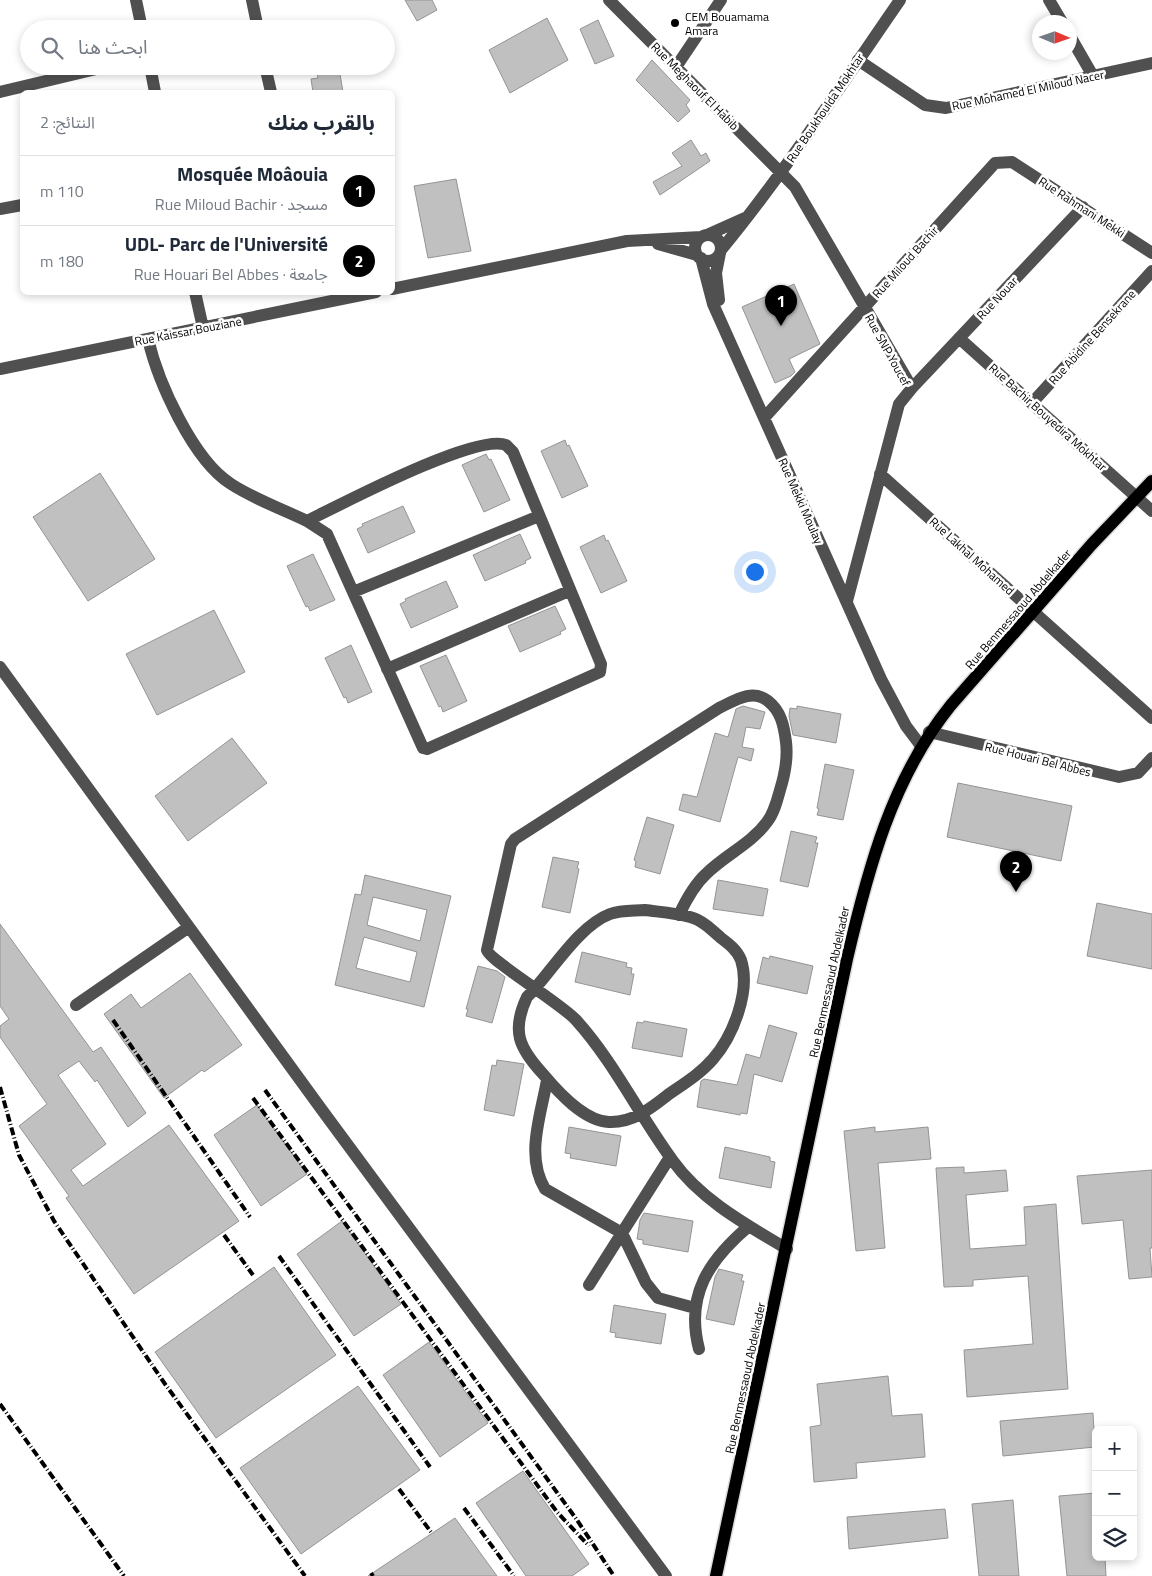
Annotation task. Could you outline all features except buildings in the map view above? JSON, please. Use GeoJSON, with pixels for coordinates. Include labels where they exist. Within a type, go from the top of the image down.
{"type":"FeatureCollection","features":[{"type":"Feature","properties":{"kind":"main road","name":"Rue Benmessaoud Abdelkader"},"geometry":{"type":"LineString","coordinates":[[716,1576],[861,900],[896,794],[929,732],[1152,481]]}},
{"type":"Feature","properties":{"kind":"street"},"geometry":{"type":"LineString","coordinates":[[136,0],[140,20]]}},
{"type":"Feature","properties":{"kind":"street"},"geometry":{"type":"LineString","coordinates":[[252,0],[256,20]]}},
{"type":"Feature","properties":{"kind":"street","name":"Rue Meghaouf El Habib"},"geometry":{"type":"LineString","coordinates":[[609,0],[781,172]]}},
{"type":"Feature","properties":{"kind":"street"},"geometry":{"type":"LineString","coordinates":[[676,67],[721,0]]}},
{"type":"Feature","properties":{"kind":"street","name":"Rue Boukhoulda Mokhtar"},"geometry":{"type":"LineString","coordinates":[[720,252],[781,172],[900,0]]}},
{"type":"Feature","properties":{"kind":"street"},"geometry":{"type":"LineString","coordinates":[[1049,0],[1058,15]]}},
{"type":"Feature","properties":{"kind":"street"},"geometry":{"type":"LineString","coordinates":[[1077,48],[1093,76]]}},
{"type":"Feature","properties":{"kind":"street","name":"Rue Mohamed El Miloud Nacer"},"geometry":{"type":"LineString","coordinates":[[858,60],[919,102],[935,108],[963,105],[1152,63]]}},
{"type":"Feature","properties":{"kind":"street"},"geometry":{"type":"LineString","coordinates":[[0,92],[71,75]]}},
{"type":"Feature","properties":{"kind":"street"},"geometry":{"type":"LineString","coordinates":[[152,75],[155,90]]}},
{"type":"Feature","properties":{"kind":"street"},"geometry":{"type":"LineString","coordinates":[[267,75],[270,90]]}},
{"type":"Feature","properties":{"kind":"street","name":"Rue Miloud Bachir"},"geometry":{"type":"LineString","coordinates":[[764,418],[991,166],[999,162],[1012,162]]}},
{"type":"Feature","properties":{"kind":"street","name":"Rue Rahmani Mekki"},"geometry":{"type":"LineString","coordinates":[[1012,162],[1152,253]]}},
{"type":"Feature","properties":{"kind":"street","name":"Rue SNP Youcef"},"geometry":{"type":"LineString","coordinates":[[781,172],[801,194],[864,308],[912,388],[900,400],[846,601]]}},
{"type":"Feature","properties":{"kind":"street"},"geometry":{"type":"LineString","coordinates":[[0,209],[20,205]]}},
{"type":"Feature","properties":{"kind":"street","name":"Rue Nouar"},"geometry":{"type":"LineString","coordinates":[[912,388],[1083,207]]}},
{"type":"Feature","properties":{"kind":"street"},"geometry":{"type":"LineString","coordinates":[[722,322],[713,304],[696,246],[704,236],[749,216]]}},
{"type":"Feature","properties":{"kind":"street"},"geometry":{"type":"LineString","coordinates":[[395,288],[627,241],[704,236],[718,239],[720,252],[716,280],[722,322]]}},
{"type":"Feature","properties":{"kind":"street"},"geometry":{"type":"LineString","coordinates":[[644,240],[711,260],[720,252]]}},
{"type":"Feature","properties":{"kind":"street","name":"Rue Abidine Bensekrane"},"geometry":{"type":"LineString","coordinates":[[1032,403],[1152,271]]}},
{"type":"Feature","properties":{"kind":"street"},"geometry":{"type":"LineString","coordinates":[[197,295],[203,328]]}},
{"type":"Feature","properties":{"kind":"street"},"geometry":{"type":"LineString","coordinates":[[310,295],[312,306]]}},
{"type":"Feature","properties":{"kind":"street","name":"Rue Kaissar Bouziane"},"geometry":{"type":"LineString","coordinates":[[0,369],[362,295]]}},
{"type":"Feature","properties":{"kind":"street","name":"Rue Mekki Moulay"},"geometry":{"type":"LineString","coordinates":[[722,322],[881,679],[906,726],[921,746]]}},
{"type":"Feature","properties":{"kind":"street","name":"Rue Bachir Bouyedira Mokhtar"},"geometry":{"type":"LineString","coordinates":[[959,338],[1152,511]]}},
{"type":"Feature","properties":{"kind":"street"},"geometry":{"type":"LineString","coordinates":[[148,339],[153,359],[192,445],[211,469],[231,484],[307,521],[327,534],[420,745],[426,749],[598,675],[601,664],[569,591],[513,452],[508,446],[499,443],[439,459],[307,521]]}},
{"type":"Feature","properties":{"kind":"street","name":"Rue Lakhal Mohamed"},"geometry":{"type":"LineString","coordinates":[[880,474],[1152,718]]}},
{"type":"Feature","properties":{"kind":"street"},"geometry":{"type":"LineString","coordinates":[[353,592],[539,516]]}},
{"type":"Feature","properties":{"kind":"street"},"geometry":{"type":"LineString","coordinates":[[387,669],[569,591]]}},
{"type":"Feature","properties":{"kind":"street"},"geometry":{"type":"LineString","coordinates":[[0,668],[666,1576]]}},
{"type":"Feature","properties":{"kind":"street"},"geometry":{"type":"LineString","coordinates":[[680,915],[692,891],[706,873],[754,837],[766,823],[774,808],[786,767],[786,746],[779,714],[763,698],[749,696],[740,698],[719,708],[513,841],[487,944],[488,953],[575,1018],[596,1045],[670,1157],[696,1187],[749,1226],[787,1249]]}},
{"type":"Feature","properties":{"kind":"street","name":"Rue Houari Bel Abbes"},"geometry":{"type":"LineString","coordinates":[[929,732],[1109,775],[1131,776],[1138,774],[1149,762]]}},
{"type":"Feature","properties":{"kind":"street"},"geometry":{"type":"LineString","coordinates":[[645,910],[680,915],[698,920],[726,942],[738,955],[743,974],[738,1014],[732,1032],[713,1060],[697,1075],[641,1114],[622,1121],[594,1119],[547,1080],[526,1056],[520,1044],[518,1027],[521,1010],[527,997],[536,988],[586,930],[608,914],[622,911],[645,910]]}},
{"type":"Feature","properties":{"kind":"street"},"geometry":{"type":"LineString","coordinates":[[76,1005],[189,927]]}},
{"type":"Feature","properties":{"kind":"street"},"geometry":{"type":"LineString","coordinates":[[547,1080],[536,1138],[534,1161],[538,1177],[545,1189],[622,1233],[646,1283],[658,1298],[695,1308]]}},
{"type":"Feature","properties":{"kind":"street"},"geometry":{"type":"LineString","coordinates":[[589,1285],[670,1157]]}},
{"type":"Feature","properties":{"kind":"street"},"geometry":{"type":"LineString","coordinates":[[699,1349],[694,1329],[695,1308],[702,1283],[716,1259],[732,1240],[749,1226]]}},
{"type":"Feature","properties":{"kind":"railway"},"geometry":{"type":"LineString","coordinates":[[113,1020],[250,1217]]}},
{"type":"Feature","properties":{"kind":"railway"},"geometry":{"type":"LineString","coordinates":[[0,1087],[19,1155],[54,1221],[165,1384],[305,1576]]}},
{"type":"Feature","properties":{"kind":"railway"},"geometry":{"type":"LineString","coordinates":[[265,1090],[577,1520],[614,1576]]}},
{"type":"Feature","properties":{"kind":"railway"},"geometry":{"type":"LineString","coordinates":[[253,1098],[557,1512],[589,1546]]}},
{"type":"Feature","properties":{"kind":"railway"},"geometry":{"type":"LineString","coordinates":[[224,1235],[253,1275]]}},
{"type":"Feature","properties":{"kind":"railway"},"geometry":{"type":"LineString","coordinates":[[279,1256],[430,1467]]}},
{"type":"Feature","properties":{"kind":"railway"},"geometry":{"type":"LineString","coordinates":[[0,1404],[124,1576]]}},
{"type":"Feature","properties":{"kind":"railway"},"geometry":{"type":"LineString","coordinates":[[399,1489],[431,1532]]}},
{"type":"Feature","properties":{"kind":"railway"},"geometry":{"type":"LineString","coordinates":[[464,1508],[514,1576]]}},
{"type":"Feature","properties":{"kind":"place","name":"CEM Bouamama Amara"},"geometry":{"type":"Point","coordinates":[675,23]}},
{"type":"Feature","properties":{"kind":"place","name":"Mosquée Moâouia"},"geometry":{"type":"Point","coordinates":[781,326]}},
{"type":"Feature","properties":{"kind":"place","name":"UDL- Parc de l'Université"},"geometry":{"type":"Point","coordinates":[1016,892]}}]}
